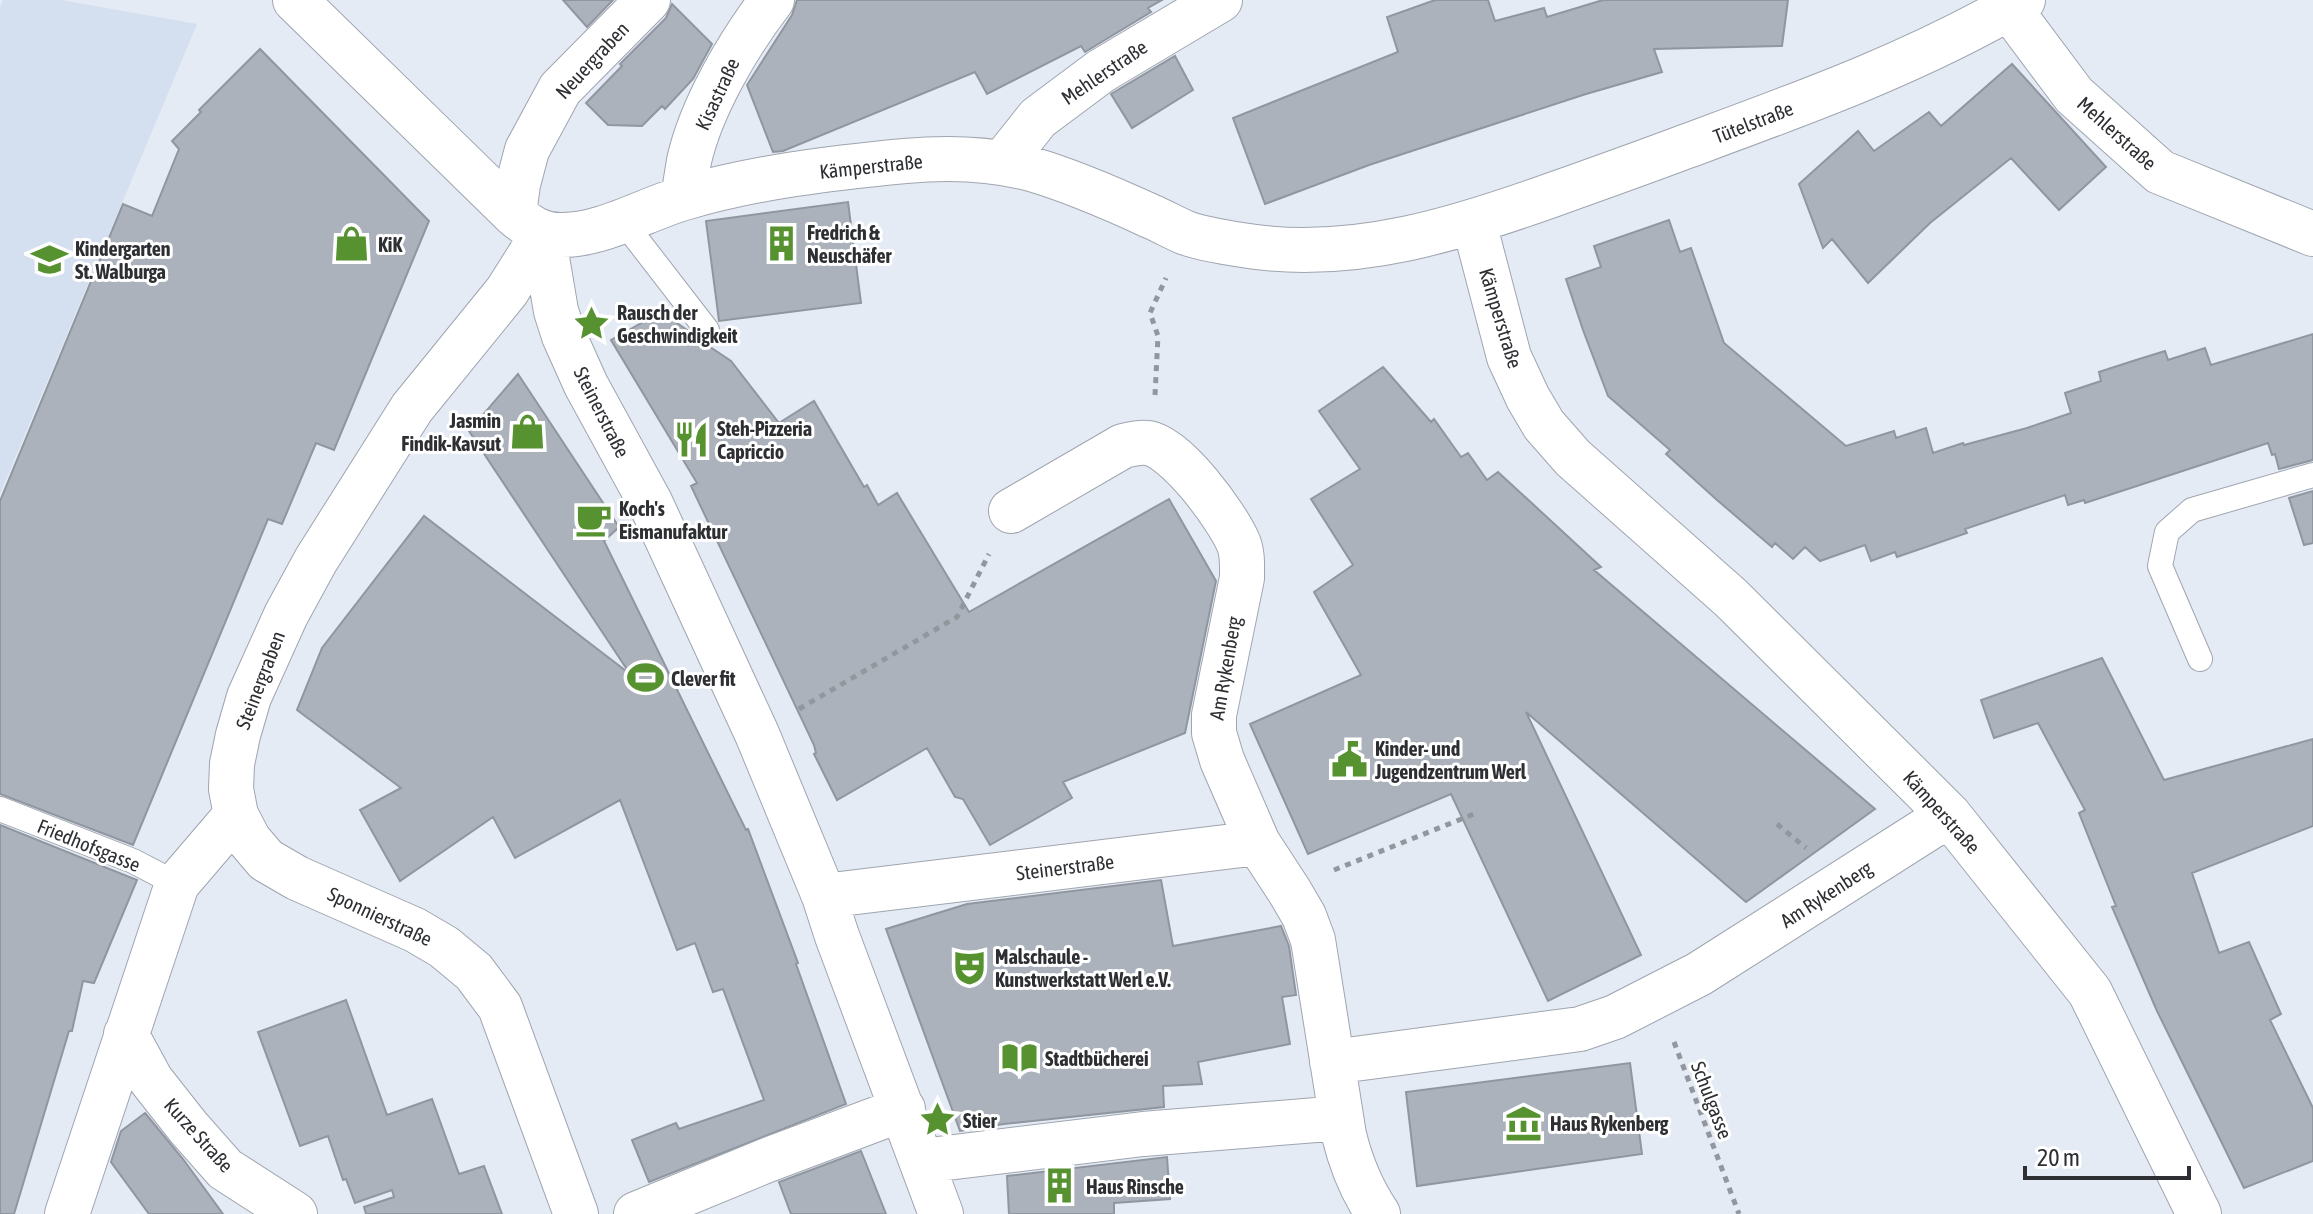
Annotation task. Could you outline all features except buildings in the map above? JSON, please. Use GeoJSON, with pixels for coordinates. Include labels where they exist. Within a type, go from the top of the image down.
{"type":"FeatureCollection","features":[{"type":"Feature","properties":{"kind":"street"},"geometry":{"type":"LineString","coordinates":[[295,0],[529,224]]}},
{"type":"Feature","properties":{"kind":"street","name":"Neuergraben"},"geometry":{"type":"LineString","coordinates":[[529,224],[518,184],[527,150],[560,89],[648,0]]}},
{"type":"Feature","properties":{"kind":"street","name":"Kisastraße"},"geometry":{"type":"LineString","coordinates":[[683,198],[690,158],[720,82],[772,0]]}},
{"type":"Feature","properties":{"kind":"street","name":"Mehlerstraße"},"geometry":{"type":"LineString","coordinates":[[1003,162],[1038,118],[1089,80],[1220,0]]}},
{"type":"Feature","properties":{"kind":"street","name":"Mehlerstraße"},"geometry":{"type":"LineString","coordinates":[[2013,3],[2074,95],[2160,172],[2313,234]]}},
{"type":"Feature","properties":{"kind":"street","name":"Tütelstraße"},"geometry":{"type":"LineString","coordinates":[[1474,223],[1838,89],[1912,57],[2013,3]]}},
{"type":"Feature","properties":{"kind":"street","name":"Kämperstraße"},"geometry":{"type":"LineString","coordinates":[[529,224],[563,235],[589,232],[683,198],[752,181],[906,161],[952,159],[1003,162],[1078,185],[1187,233],[1255,247],[1287,250],[1377,245],[1474,223],[1509,357],[1544,425],[1573,458],[1731,598],[1949,815],[2090,992],[2199,1214]]}},
{"type":"Feature","properties":{"kind":"street","name":"Steinerstraße"},"geometry":{"type":"LineString","coordinates":[[529,224],[564,336],[586,385],[650,502],[757,734],[824,896],[941,1214]]}},
{"type":"Feature","properties":{"kind":"street","name":"Steinergraben"},"geometry":{"type":"LineString","coordinates":[[236,815],[231,789],[238,735],[249,697],[286,615],[316,560],[412,408],[507,291],[529,224]]}},
{"type":"Feature","properties":{"kind":"street","name":"Am Rykenberg"},"geometry":{"type":"LineString","coordinates":[[1011,511],[1123,446],[1151,443],[1167,453],[1205,488],[1239,544],[1242,578],[1214,715],[1214,733],[1222,760],[1258,843],[1304,916],[1313,940],[1351,1165],[1364,1194],[1378,1214]]}},
{"type":"Feature","properties":{"kind":"street"},"geometry":{"type":"LineString","coordinates":[[67,1214],[177,884],[236,815]]}},
{"type":"Feature","properties":{"kind":"street","name":"Sponnierstraße"},"geometry":{"type":"LineString","coordinates":[[236,815],[249,840],[266,860],[297,878],[415,930],[444,947],[474,972],[500,1007],[576,1214]]}},
{"type":"Feature","properties":{"kind":"street","name":"Am Rykenberg"},"geometry":{"type":"LineString","coordinates":[[1332,1062],[1580,1029],[1615,1017],[1699,974],[1949,815]]}},
{"type":"Feature","properties":{"kind":"street","name":"Steinerstraße"},"geometry":{"type":"LineString","coordinates":[[824,896],[1258,843]]}},
{"type":"Feature","properties":{"kind":"street","name":"Kurze Straße"},"geometry":{"type":"LineString","coordinates":[[126,1034],[151,1080],[225,1169],[295,1214]]}},
{"type":"Feature","properties":{"kind":"street"},"geometry":{"type":"LineString","coordinates":[[636,1214],[903,1109]]}},
{"type":"Feature","properties":{"kind":"street"},"geometry":{"type":"LineString","coordinates":[[922,1161],[1143,1134],[1341,1118]]}},
{"type":"Feature","properties":{"kind":"lane"},"geometry":{"type":"LineString","coordinates":[[622,220],[707,330]]}},
{"type":"Feature","properties":{"kind":"lane"},"geometry":{"type":"LineString","coordinates":[[2200,659],[2160,566],[2167,532],[2192,510],[2313,475]]}},
{"type":"Feature","properties":{"kind":"lane","name":"Friedhofsgasse"},"geometry":{"type":"LineString","coordinates":[[0,809],[133,861],[177,884]]}},
{"type":"Feature","properties":{"kind":"path"},"geometry":{"type":"LineString","coordinates":[[1150,313],[1158,336],[1157,368]]}},
{"type":"Feature","properties":{"kind":"path"},"geometry":{"type":"LineString","coordinates":[[757,734],[957,617],[1011,511]]}},
{"type":"Feature","properties":{"kind":"path"},"geometry":{"type":"LineString","coordinates":[[1288,888],[1474,814]]}},
{"type":"Feature","properties":{"kind":"path","name":"Schulgasse"},"geometry":{"type":"LineString","coordinates":[[1656,997],[1739,1214]]}},
{"type":"Feature","properties":{"kind":"shaded area","name":"Kindergarten St. Walburga"},"geometry":{"type":"Polygon","coordinates":[[[3,0],[61,0],[197,24],[0,494],[0,7],[3,0]]]}},
{"type":"Feature","properties":{"kind":"place","name":"Fredrich & Neuschäfer"},"geometry":{"type":"Point","coordinates":[781,243]}},
{"type":"Feature","properties":{"kind":"place","name":"KiK"},"geometry":{"type":"Point","coordinates":[352,244]}},
{"type":"Feature","properties":{"kind":"place","name":"Kindergarten St. Walburga"},"geometry":{"type":"Point","coordinates":[49,259]}},
{"type":"Feature","properties":{"kind":"place","name":"Rausch der Geschwindigkeit"},"geometry":{"type":"Point","coordinates":[591,324]}},
{"type":"Feature","properties":{"kind":"place","name":"Jasmin Findik-Kavsut"},"geometry":{"type":"Point","coordinates":[527,432]}},
{"type":"Feature","properties":{"kind":"place","name":"Steh-Pizzeria Capriccio"},"geometry":{"type":"Point","coordinates":[691,439]}},
{"type":"Feature","properties":{"kind":"place","name":"Koch's Eismanufaktur"},"geometry":{"type":"Point","coordinates":[593,519]}},
{"type":"Feature","properties":{"kind":"place","name":"Clever fit"},"geometry":{"type":"Point","coordinates":[645,678]}},
{"type":"Feature","properties":{"kind":"place","name":"Kinder- und Jugendzentrum Werl"},"geometry":{"type":"Point","coordinates":[1349,759]}},
{"type":"Feature","properties":{"kind":"place","name":"Malschaule - Kunstwerkstatt Werl e.V."},"geometry":{"type":"Point","coordinates":[969,967]}},
{"type":"Feature","properties":{"kind":"place","name":"Stadtbücherei"},"geometry":{"type":"Point","coordinates":[1019,1058]}},
{"type":"Feature","properties":{"kind":"place","name":"Stier"},"geometry":{"type":"Point","coordinates":[937,1120]}},
{"type":"Feature","properties":{"kind":"place","name":"Haus Rykenberg"},"geometry":{"type":"Point","coordinates":[1524,1123]}},
{"type":"Feature","properties":{"kind":"place","name":"Haus Rinsche"},"geometry":{"type":"Point","coordinates":[1060,1186]}}]}
